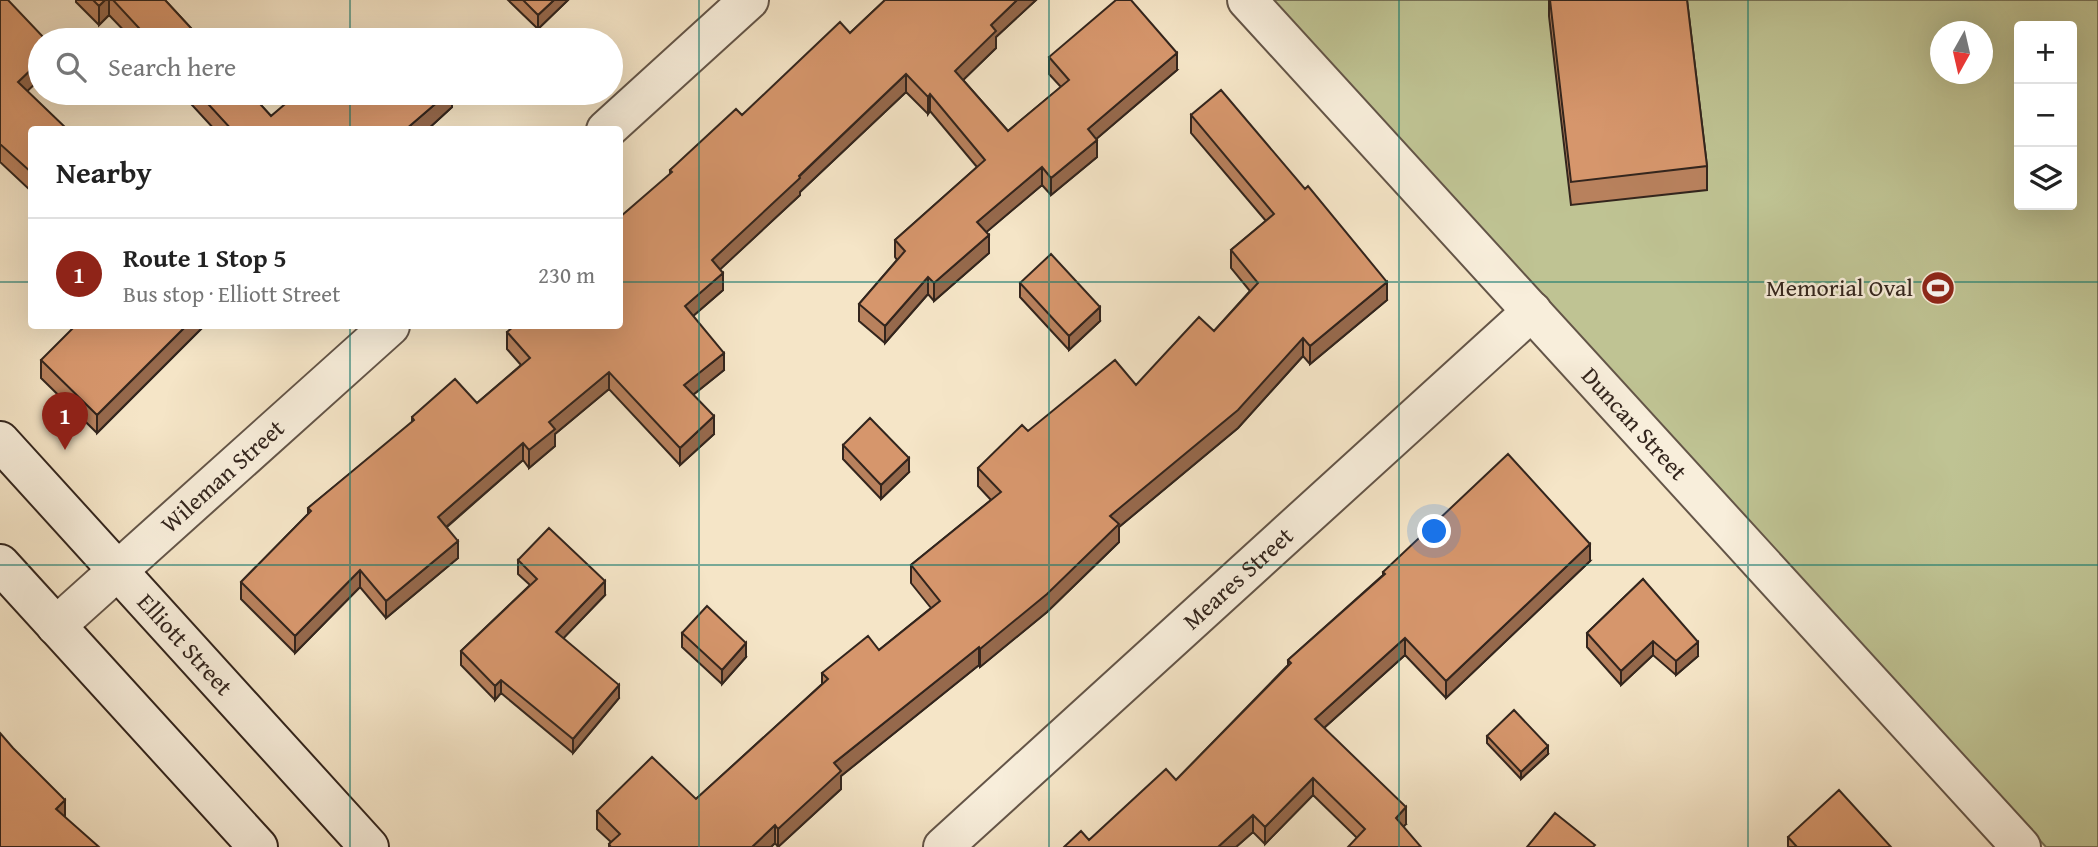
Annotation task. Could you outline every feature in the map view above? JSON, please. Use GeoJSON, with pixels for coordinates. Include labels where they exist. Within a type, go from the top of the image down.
{"type":"FeatureCollection","features":[{"type":"Feature","properties":{"kind":"street"},"geometry":{"type":"LineString","coordinates":[[610,126],[749,0]]}},
{"type":"Feature","properties":{"kind":"street","name":"Duncan Street"},"geometry":{"type":"LineString","coordinates":[[1247,0],[2021,847]]}},
{"type":"Feature","properties":{"kind":"street","name":"Meares Street"},"geometry":{"type":"LineString","coordinates":[[943,847],[1532,311]]}},
{"type":"Feature","properties":{"kind":"street","name":"Wileman Street"},"geometry":{"type":"LineString","coordinates":[[56,626],[387,329]]}},
{"type":"Feature","properties":{"kind":"street","name":"Elliott Street"},"geometry":{"type":"LineString","coordinates":[[0,441],[369,847]]}},
{"type":"Feature","properties":{"kind":"street"},"geometry":{"type":"LineString","coordinates":[[0,564],[258,847]]}},
{"type":"Feature","properties":{"kind":"green space"},"geometry":{"type":"Polygon","coordinates":[[[1272,0],[2098,0],[2098,847],[2046,847],[1272,0]]]}},
{"type":"Feature","properties":{"kind":"building"},"geometry":{"type":"Polygon","coordinates":[[[0,0],[8,0],[35,28],[28,28],[28,72],[18,82],[28,92],[28,105],[42,105],[64,126],[28,126],[28,169],[0,144],[0,0]]]}},
{"type":"Feature","properties":{"kind":"building"},"geometry":{"type":"Polygon","coordinates":[[[93,0],[105,0],[99,6],[93,0]]]}},
{"type":"Feature","properties":{"kind":"building"},"geometry":{"type":"Polygon","coordinates":[[[113,0],[165,0],[191,28],[139,28],[113,0]]]}},
{"type":"Feature","properties":{"kind":"building"},"geometry":{"type":"Polygon","coordinates":[[[523,0],[554,0],[538,15],[523,0]]]}},
{"type":"Feature","properties":{"kind":"building"},"geometry":{"type":"Polygon","coordinates":[[[885,0],[1017,0],[991,25],[996,31],[955,71],[1008,131],[1069,80],[1049,57],[1116,0],[1131,0],[1177,53],[1088,129],[1097,140],[1051,178],[1042,167],[977,222],[989,235],[934,283],[928,277],[885,326],[859,304],[905,251],[895,240],[985,160],[930,94],[928,97],[906,74],[712,260],[723,273],[685,306],[724,353],[684,385],[714,416],[680,448],[609,372],[549,422],[555,429],[529,450],[523,443],[438,517],[458,541],[386,601],[360,570],[295,636],[241,582],[311,511],[308,508],[414,420],[412,417],[455,379],[477,403],[530,358],[507,332],[510,329],[623,329],[623,214],[672,172],[670,170],[736,109],[742,115],[840,22],[850,33],[885,0]]]}},
{"type":"Feature","properties":{"kind":"building"},"geometry":{"type":"Polygon","coordinates":[[[1550,0],[1687,0],[1707,166],[1571,182],[1550,0]]]}},
{"type":"Feature","properties":{"kind":"building"},"geometry":{"type":"Polygon","coordinates":[[[1221,90],[1305,189],[1308,186],[1387,282],[1310,346],[1303,338],[1238,410],[1110,516],[1119,524],[1047,594],[834,763],[841,771],[778,829],[775,825],[752,847],[611,847],[609,844],[620,834],[597,811],[652,757],[696,799],[828,679],[822,673],[868,636],[879,650],[940,601],[911,565],[1001,492],[978,468],[1022,425],[1028,431],[1115,360],[1136,385],[1199,317],[1214,331],[1258,283],[1231,250],[1274,214],[1191,115],[1221,90]]]}},
{"type":"Feature","properties":{"kind":"building"},"geometry":{"type":"Polygon","coordinates":[[[209,105],[261,105],[271,116],[284,105],[434,105],[410,126],[228,126],[209,105]]]}},
{"type":"Feature","properties":{"kind":"building"},"geometry":{"type":"Polygon","coordinates":[[[1051,254],[1100,307],[1069,336],[1020,283],[1051,254]]]}},
{"type":"Feature","properties":{"kind":"building"},"geometry":{"type":"Polygon","coordinates":[[[72,329],[183,329],[97,415],[41,360],[72,329]]]}},
{"type":"Feature","properties":{"kind":"building"},"geometry":{"type":"Polygon","coordinates":[[[870,418],[909,458],[881,485],[843,445],[870,418]]]}},
{"type":"Feature","properties":{"kind":"building"},"geometry":{"type":"Polygon","coordinates":[[[1508,454],[1590,544],[1446,681],[1405,638],[1315,719],[1406,807],[1396,818],[1421,847],[1348,847],[1365,829],[1313,778],[1265,827],[1253,815],[1218,847],[1064,847],[1081,831],[1089,840],[1166,769],[1176,780],[1291,663],[1288,660],[1385,574],[1383,572],[1508,454]]]}},
{"type":"Feature","properties":{"kind":"building"},"geometry":{"type":"Polygon","coordinates":[[[549,528],[605,581],[556,632],[619,685],[573,739],[501,680],[495,686],[461,651],[537,579],[518,560],[549,528]]]}},
{"type":"Feature","properties":{"kind":"building"},"geometry":{"type":"Polygon","coordinates":[[[1643,579],[1698,642],[1676,661],[1653,641],[1621,671],[1587,633],[1643,579]]]}},
{"type":"Feature","properties":{"kind":"building"},"geometry":{"type":"Polygon","coordinates":[[[707,606],[746,643],[722,670],[682,633],[707,606]]]}},
{"type":"Feature","properties":{"kind":"building"},"geometry":{"type":"Polygon","coordinates":[[[1514,710],[1548,746],[1521,772],[1487,736],[1514,710]]]}},
{"type":"Feature","properties":{"kind":"building"},"geometry":{"type":"Polygon","coordinates":[[[0,733],[65,800],[56,809],[99,847],[0,847],[0,733]]]}},
{"type":"Feature","properties":{"kind":"building"},"geometry":{"type":"Polygon","coordinates":[[[1839,790],[1891,847],[1797,847],[1788,837],[1839,790]]]}},
{"type":"Feature","properties":{"kind":"building"},"geometry":{"type":"Polygon","coordinates":[[[1555,813],[1595,845],[1527,847],[1555,813]]]}},
{"type":"Feature","properties":{"kind":"place","name":"Memorial Oval"},"geometry":{"type":"Point","coordinates":[1938,288]}},
{"type":"Feature","properties":{"kind":"place","name":"Route 1 Stop 5"},"geometry":{"type":"Point","coordinates":[65,450]}}]}
